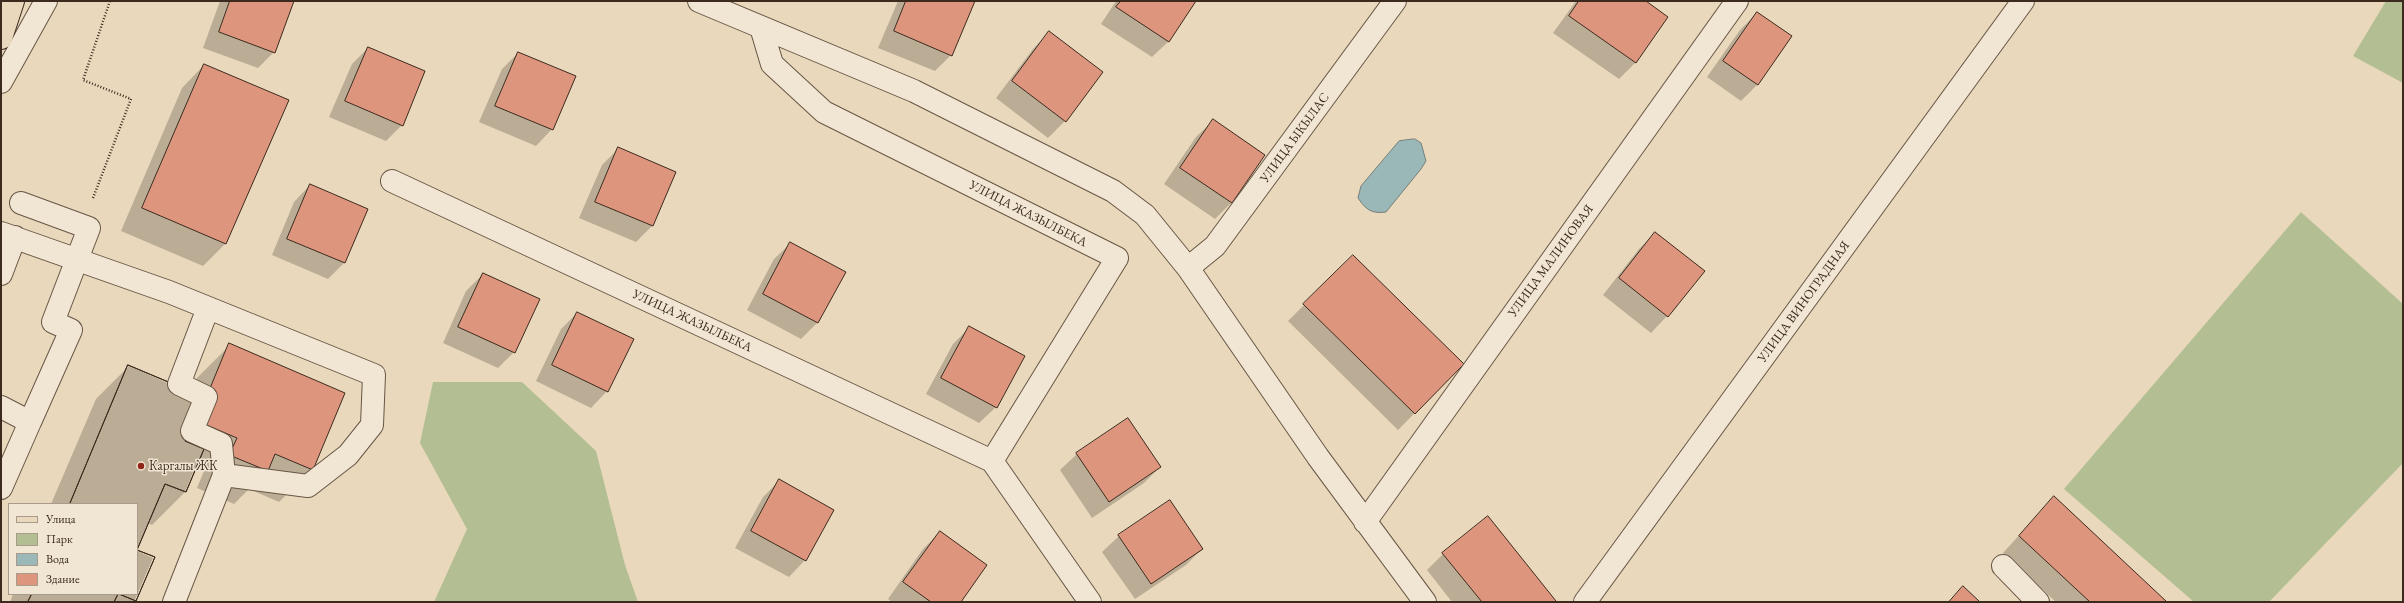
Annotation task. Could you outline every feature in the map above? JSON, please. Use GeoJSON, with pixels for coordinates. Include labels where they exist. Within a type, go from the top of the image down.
{"type":"FeatureCollection","features":[{"type":"Feature","properties":{"kind":"main road"},"geometry":{"type":"LineString","coordinates":[[1,38],[13,1]]}},
{"type":"Feature","properties":{"kind":"street"},"geometry":{"type":"LineString","coordinates":[[1,82],[46,1]]}},
{"type":"Feature","properties":{"kind":"street"},"geometry":{"type":"LineString","coordinates":[[699,1],[914,91],[1113,191],[1145,215],[1188,268],[1318,457],[1425,602]]}},
{"type":"Feature","properties":{"kind":"street","name":"УЛИЦА ЫКЫЛАС"},"geometry":{"type":"LineString","coordinates":[[1188,268],[1215,246],[1395,1]]}},
{"type":"Feature","properties":{"kind":"street","name":"УЛИЦА МАЛИНОВАЯ"},"geometry":{"type":"LineString","coordinates":[[1365,522],[1737,1]]}},
{"type":"Feature","properties":{"kind":"street","name":"УЛИЦА ВИНОГРАДНАЯ"},"geometry":{"type":"LineString","coordinates":[[1585,602],[2023,1]]}},
{"type":"Feature","properties":{"kind":"street","name":"УЛИЦА ЖАЗЫЛБЕКА"},"geometry":{"type":"LineString","coordinates":[[392,181],[992,461],[1117,258],[824,112],[772,64],[760,27]]}},
{"type":"Feature","properties":{"kind":"street"},"geometry":{"type":"LineString","coordinates":[[1,488],[71,330],[53,322],[89,228],[21,203]]}},
{"type":"Feature","properties":{"kind":"street"},"geometry":{"type":"LineString","coordinates":[[1,274],[8,235],[78,259],[208,308],[374,375],[372,425],[348,456],[308,486],[224,475]]}},
{"type":"Feature","properties":{"kind":"street"},"geometry":{"type":"LineString","coordinates":[[174,602],[224,475],[221,444],[192,432],[206,397],[178,384],[208,308]]}},
{"type":"Feature","properties":{"kind":"street"},"geometry":{"type":"LineString","coordinates":[[1,407],[30,422]]}},
{"type":"Feature","properties":{"kind":"street"},"geometry":{"type":"LineString","coordinates":[[992,461],[1090,602]]}},
{"type":"Feature","properties":{"kind":"street"},"geometry":{"type":"LineString","coordinates":[[2003,566],[2038,602]]}},
{"type":"Feature","properties":{"kind":"path"},"geometry":{"type":"LineString","coordinates":[[91,200],[112,151],[131,99],[83,80],[110,1]]}},
{"type":"Feature","properties":{"kind":"green space"},"geometry":{"type":"Polygon","coordinates":[[[2386,1],[2403,1],[2403,83],[2353,56],[2386,1]]]}},
{"type":"Feature","properties":{"kind":"green space"},"geometry":{"type":"Polygon","coordinates":[[[2301,212],[2403,304],[2403,463],[2269,602],[2194,602],[2064,489],[2301,212]]]}},
{"type":"Feature","properties":{"kind":"green space"},"geometry":{"type":"Polygon","coordinates":[[[433,382],[522,382],[596,451],[625,565],[638,602],[434,602],[467,529],[420,443],[433,382]]]}},
{"type":"Feature","properties":{"kind":"water"},"geometry":{"type":"Polygon","coordinates":[[[1415,139],[1421,143],[1426,161],[1386,212],[1373,212],[1364,206],[1358,198],[1361,186],[1399,141],[1415,139]]]}},
{"type":"Feature","properties":{"kind":"building"},"geometry":{"type":"Polygon","coordinates":[[[230,1],[294,1],[275,53],[219,32],[230,1]]]}},
{"type":"Feature","properties":{"kind":"building"},"geometry":{"type":"Polygon","coordinates":[[[906,1],[975,1],[952,56],[894,31],[906,1]]]}},
{"type":"Feature","properties":{"kind":"building"},"geometry":{"type":"Polygon","coordinates":[[[1121,1],[1196,1],[1169,42],[1116,7],[1121,1]]]}},
{"type":"Feature","properties":{"kind":"building"},"geometry":{"type":"Polygon","coordinates":[[[1579,1],[1646,1],[1668,17],[1636,63],[1569,16],[1579,1]]]}},
{"type":"Feature","properties":{"kind":"building"},"geometry":{"type":"Polygon","coordinates":[[[1757,12],[1792,36],[1758,85],[1723,61],[1757,12]]]}},
{"type":"Feature","properties":{"kind":"building"},"geometry":{"type":"Polygon","coordinates":[[[1049,31],[1103,72],[1066,122],[1012,81],[1049,31]]]}},
{"type":"Feature","properties":{"kind":"building"},"geometry":{"type":"Polygon","coordinates":[[[368,47],[425,71],[403,126],[345,101],[368,47]]]}},
{"type":"Feature","properties":{"kind":"building"},"geometry":{"type":"Polygon","coordinates":[[[518,52],[576,76],[553,130],[495,106],[518,52]]]}},
{"type":"Feature","properties":{"kind":"building"},"geometry":{"type":"Polygon","coordinates":[[[204,64],[289,100],[226,244],[142,208],[204,64]]]}},
{"type":"Feature","properties":{"kind":"building"},"geometry":{"type":"Polygon","coordinates":[[[1213,119],[1265,155],[1232,203],[1180,168],[1213,119]]]}},
{"type":"Feature","properties":{"kind":"building"},"geometry":{"type":"Polygon","coordinates":[[[618,147],[676,172],[653,226],[595,202],[618,147]]]}},
{"type":"Feature","properties":{"kind":"building"},"geometry":{"type":"Polygon","coordinates":[[[310,184],[368,209],[345,263],[287,239],[310,184]]]}},
{"type":"Feature","properties":{"kind":"building"},"geometry":{"type":"Polygon","coordinates":[[[1655,232],[1705,271],[1668,317],[1619,278],[1655,232]]]}},
{"type":"Feature","properties":{"kind":"building"},"geometry":{"type":"Polygon","coordinates":[[[790,242],[846,272],[818,323],[763,294],[790,242]]]}},
{"type":"Feature","properties":{"kind":"building"},"geometry":{"type":"Polygon","coordinates":[[[1353,255],[1464,364],[1415,414],[1303,304],[1353,255]]]}},
{"type":"Feature","properties":{"kind":"building"},"geometry":{"type":"Polygon","coordinates":[[[483,273],[540,299],[515,353],[458,327],[483,273]]]}},
{"type":"Feature","properties":{"kind":"building"},"geometry":{"type":"Polygon","coordinates":[[[577,312],[634,339],[608,392],[552,365],[577,312]]]}},
{"type":"Feature","properties":{"kind":"building"},"geometry":{"type":"Polygon","coordinates":[[[969,326],[1025,356],[997,408],[941,378],[969,326]]]}},
{"type":"Feature","properties":{"kind":"building"},"geometry":{"type":"Polygon","coordinates":[[[229,343],[345,393],[313,470],[275,454],[268,471],[229,455],[237,438],[197,421],[229,343]]]}},
{"type":"Feature","properties":{"kind":"building","name":"Каргалы ЖК"},"geometry":{"type":"Polygon","coordinates":[[[128,365],[204,397],[185,441],[204,449],[186,492],[165,484],[138,548],[138,503],[70,503],[128,365]]]}},
{"type":"Feature","properties":{"kind":"building","name":"Каргалы ЖК"},"geometry":{"type":"Polygon","coordinates":[[[128,365],[204,397],[185,441],[204,449],[186,492],[165,484],[138,548],[138,503],[70,503],[128,365]]]}},
{"type":"Feature","properties":{"kind":"building"},"geometry":{"type":"Polygon","coordinates":[[[1128,418],[1161,467],[1109,502],[1076,453],[1128,418]]]}},
{"type":"Feature","properties":{"kind":"building"},"geometry":{"type":"Polygon","coordinates":[[[779,479],[834,510],[806,561],[751,531],[779,479]]]}},
{"type":"Feature","properties":{"kind":"building"},"geometry":{"type":"Polygon","coordinates":[[[2054,496],[2167,602],[2090,602],[2019,536],[2054,496]]]}},
{"type":"Feature","properties":{"kind":"building"},"geometry":{"type":"Polygon","coordinates":[[[1170,500],[1203,549],[1151,584],[1118,535],[1170,500]]]}},
{"type":"Feature","properties":{"kind":"building"},"geometry":{"type":"Polygon","coordinates":[[[1488,516],[1556,601],[1555,602],[1482,602],[1442,553],[1488,516]]]}},
{"type":"Feature","properties":{"kind":"building"},"geometry":{"type":"Polygon","coordinates":[[[940,531],[987,565],[961,602],[931,602],[903,582],[940,531]]]}},
{"type":"Feature","properties":{"kind":"building"},"geometry":{"type":"Polygon","coordinates":[[[138,550],[155,557],[136,601],[121,595],[138,595],[138,550]]]}},
{"type":"Feature","properties":{"kind":"building"},"geometry":{"type":"Polygon","coordinates":[[[138,550],[155,557],[136,601],[121,595],[138,595],[138,550]]]}},
{"type":"Feature","properties":{"kind":"building"},"geometry":{"type":"Polygon","coordinates":[[[1963,586],[1980,602],[1949,602],[1963,586]]]}},
{"type":"Feature","properties":{"kind":"building"},"geometry":{"type":"Polygon","coordinates":[[[32,595],[118,595],[114,602],[28,602],[32,595]]]}},
{"type":"Feature","properties":{"kind":"building"},"geometry":{"type":"Polygon","coordinates":[[[32,595],[118,595],[114,602],[28,602],[32,595]]]}},
{"type":"Feature","properties":{"kind":"place","name":"Каргалы ЖК"},"geometry":{"type":"Point","coordinates":[141,466]}}]}
